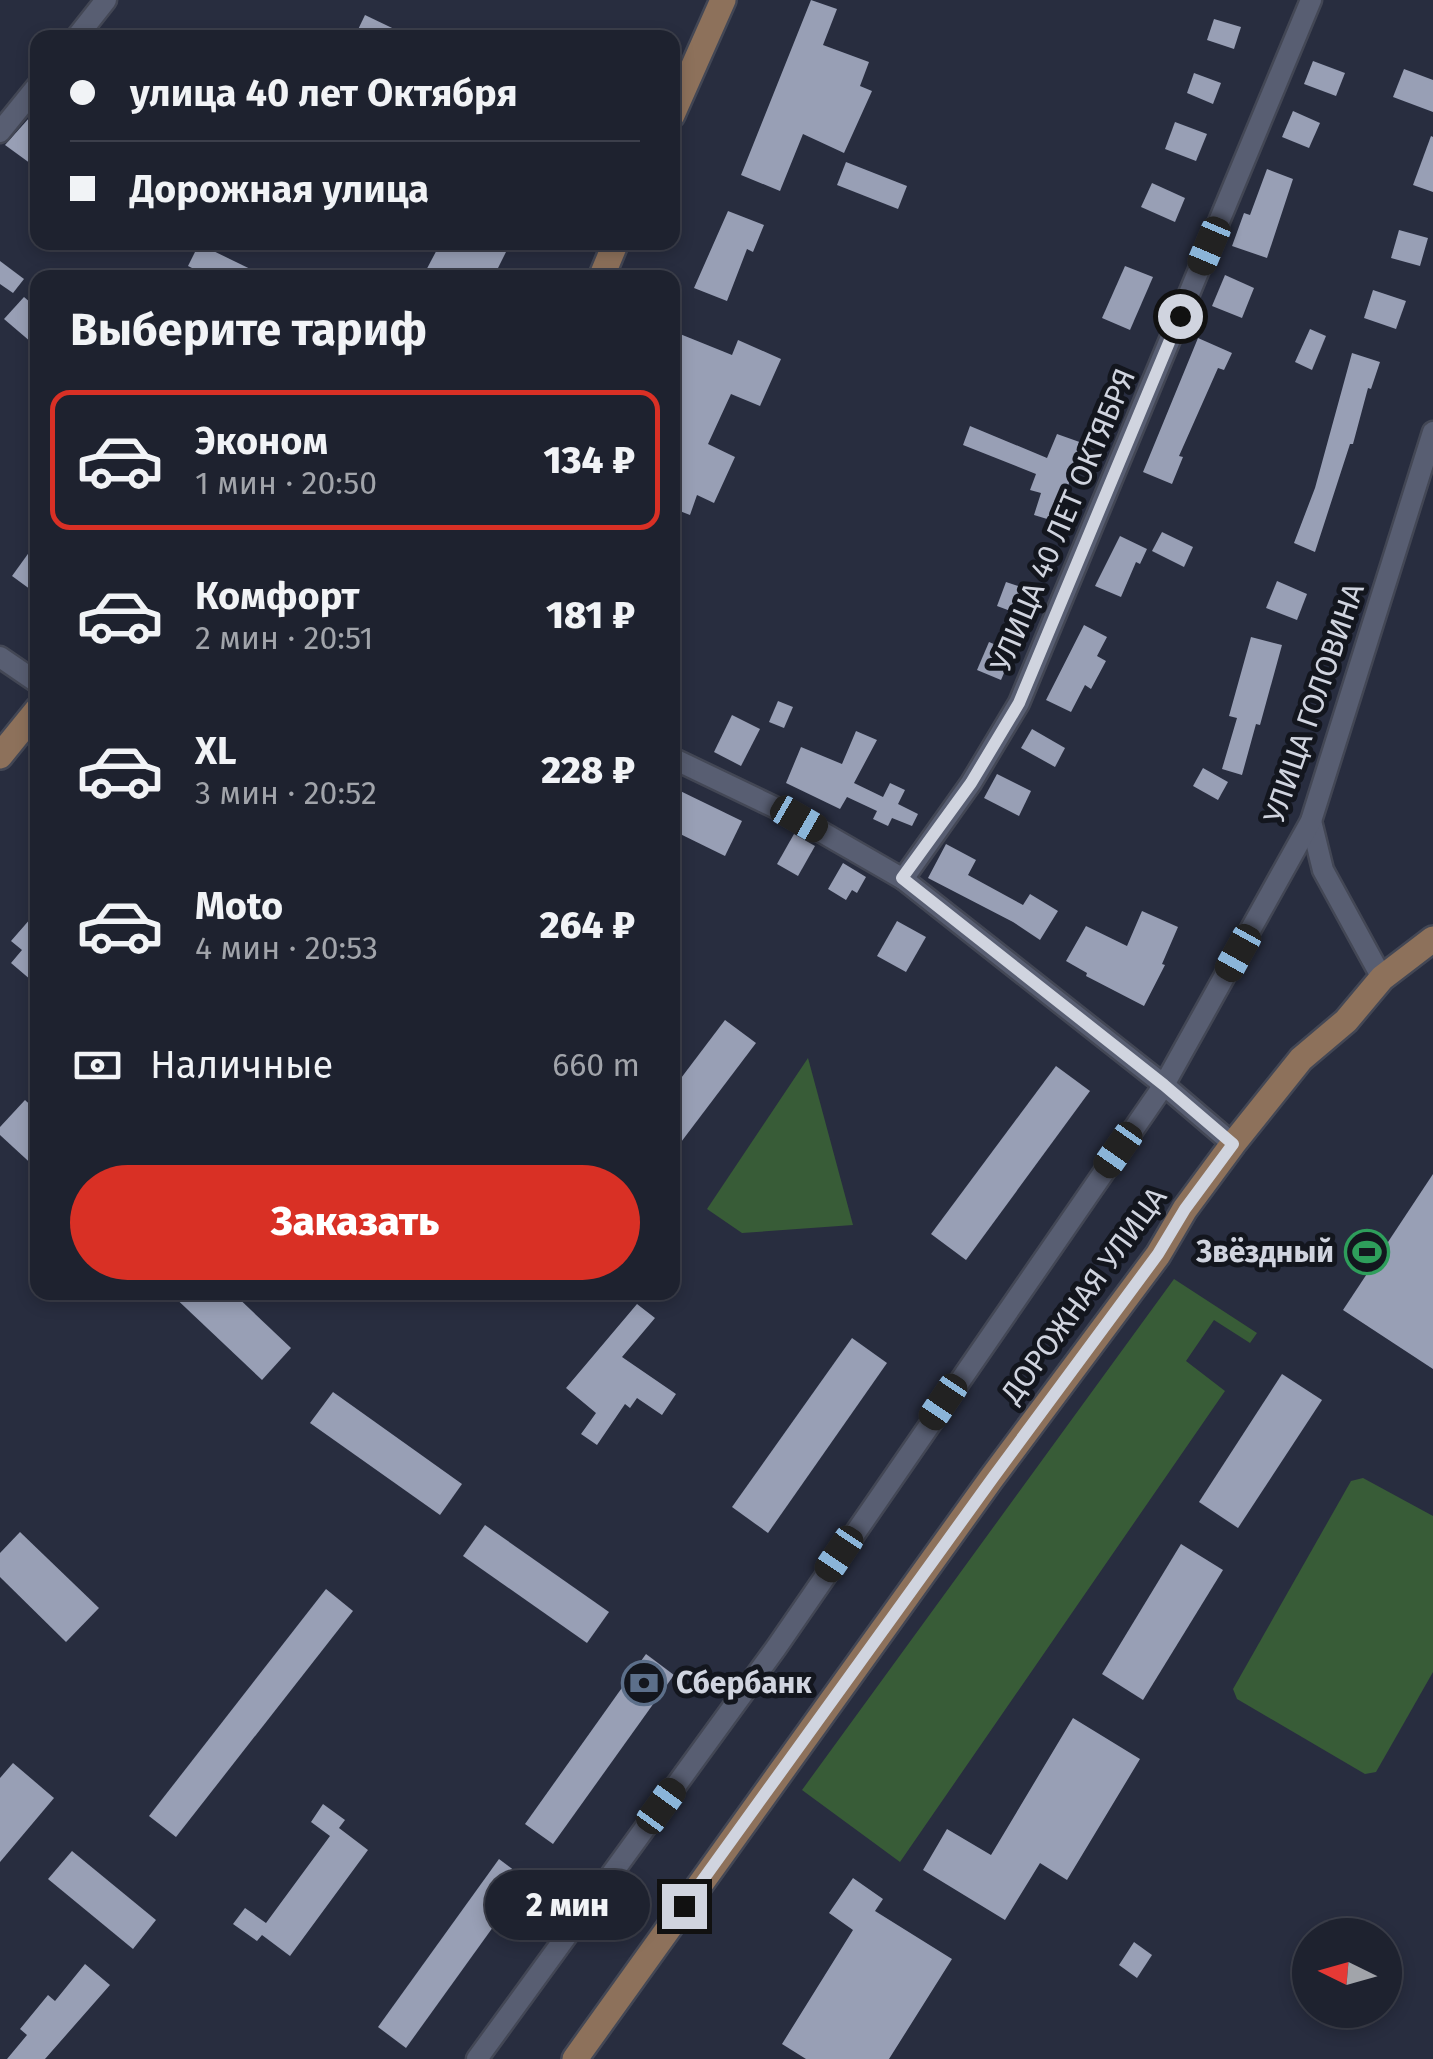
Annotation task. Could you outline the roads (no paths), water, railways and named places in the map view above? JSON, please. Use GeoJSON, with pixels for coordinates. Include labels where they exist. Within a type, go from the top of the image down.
{"type":"FeatureCollection","features":[{"type":"Feature","properties":{"kind":"main road"},"geometry":{"type":"LineString","coordinates":[[680,96],[723,0]]}},
{"type":"Feature","properties":{"kind":"main road"},"geometry":{"type":"LineString","coordinates":[[0,756],[30,719]]}},
{"type":"Feature","properties":{"kind":"main road","name":"ДОРОЖНАЯ УЛИЦА"},"geometry":{"type":"LineString","coordinates":[[574,2059],[980,1494],[1158,1254],[1185,1209],[1233,1144],[1301,1060],[1346,1021],[1382,978],[1433,939]]}},
{"type":"Feature","properties":{"kind":"street"},"geometry":{"type":"LineString","coordinates":[[82,30],[106,0]]}},
{"type":"Feature","properties":{"kind":"street","name":"УЛИЦА 40 ЛЕТ ОКТЯБРЯ"},"geometry":{"type":"LineString","coordinates":[[902,878],[971,783],[1019,703],[1312,0]]}},
{"type":"Feature","properties":{"kind":"street"},"geometry":{"type":"LineString","coordinates":[[0,132],[30,96]]}},
{"type":"Feature","properties":{"kind":"street","name":"УЛИЦА ГОЛОВИНА"},"geometry":{"type":"LineString","coordinates":[[478,2059],[776,1648],[1164,1085],[1311,821],[1433,432]]}},
{"type":"Feature","properties":{"kind":"street"},"geometry":{"type":"LineString","coordinates":[[0,657],[30,677]]}},
{"type":"Feature","properties":{"kind":"street"},"geometry":{"type":"LineString","coordinates":[[680,762],[799,819],[902,878],[1233,1144]]}},
{"type":"Feature","properties":{"kind":"street"},"geometry":{"type":"LineString","coordinates":[[1311,821],[1324,870],[1382,978]]}},
{"type":"Feature","properties":{"kind":"place","name":"Звёздный"},"geometry":{"type":"Point","coordinates":[1367,1252]}},
{"type":"Feature","properties":{"kind":"place","name":"Сбербанк"},"geometry":{"type":"Point","coordinates":[644,1683]}}]}
